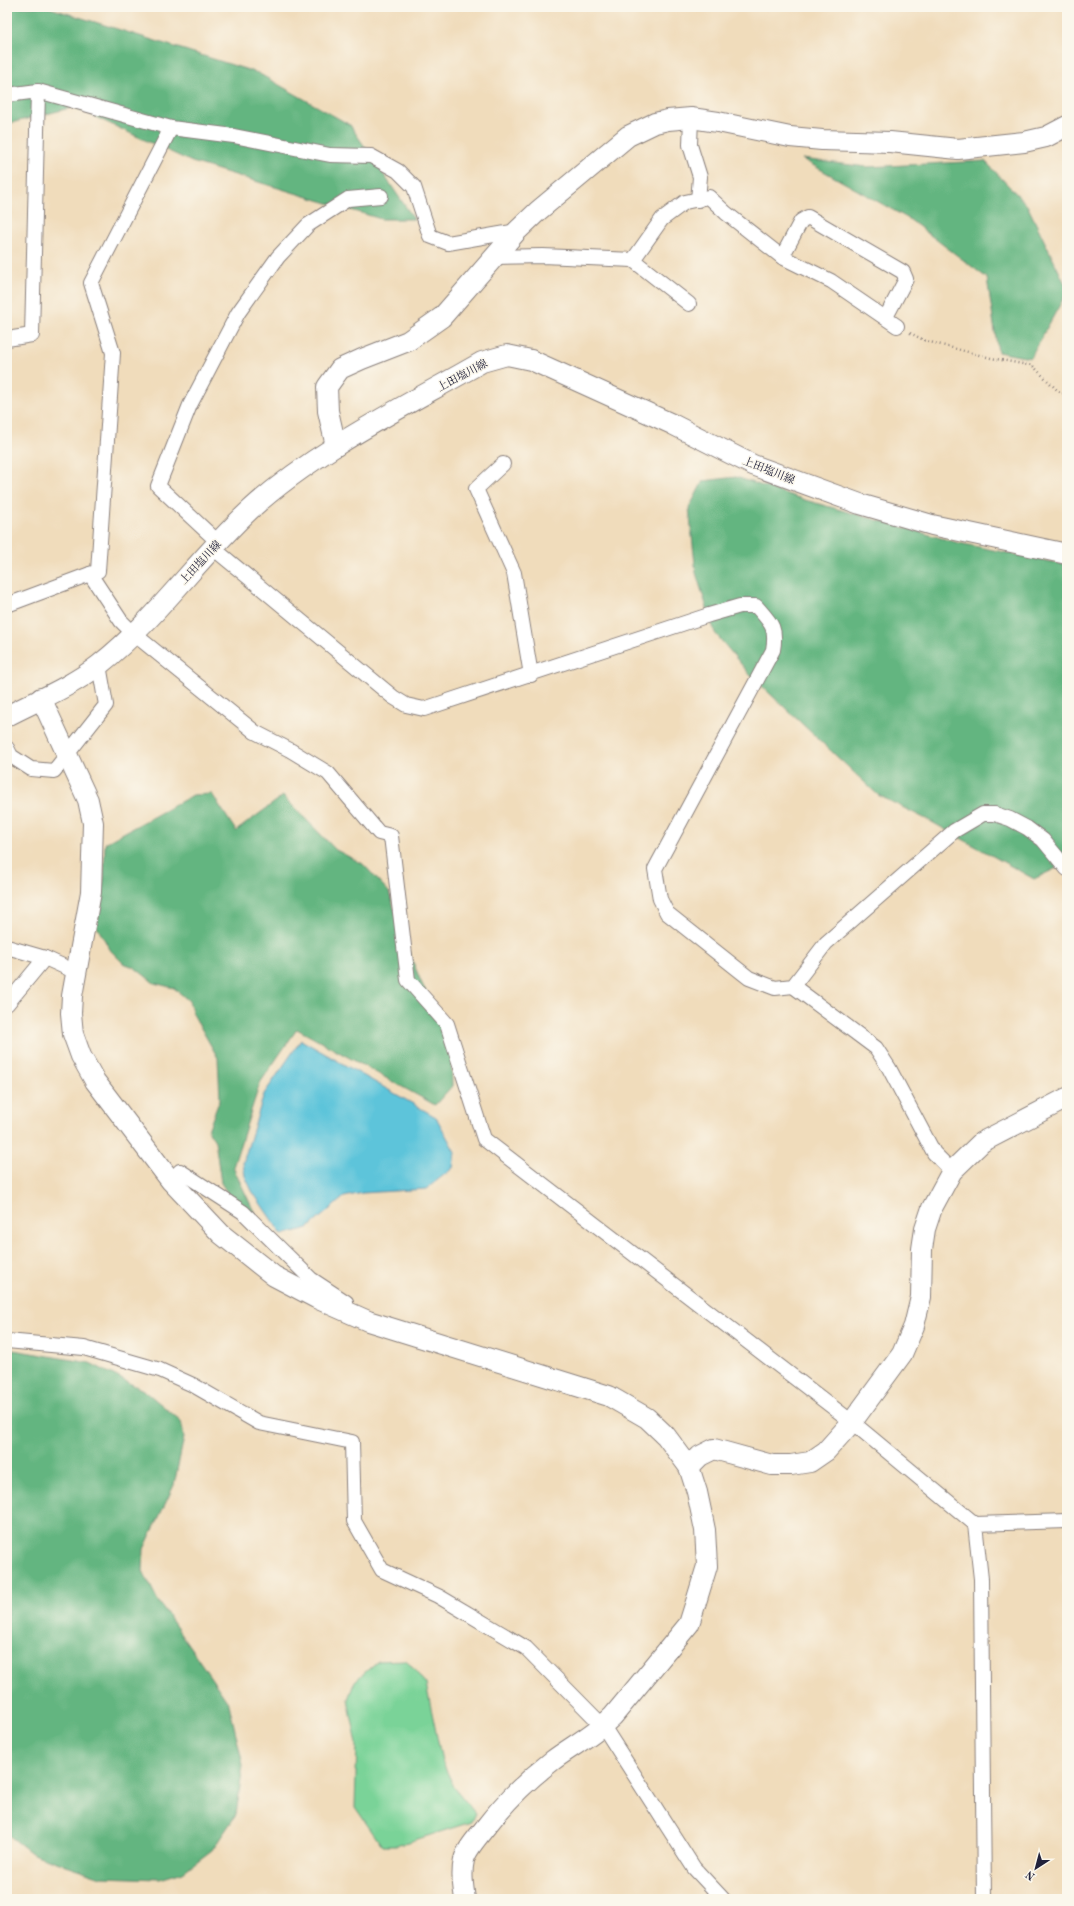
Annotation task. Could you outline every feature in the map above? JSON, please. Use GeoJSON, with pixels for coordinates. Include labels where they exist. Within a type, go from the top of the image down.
{"type":"FeatureCollection","features":[{"type":"Feature","properties":{"kind":"street"},"geometry":{"type":"LineString","coordinates":[[7,339],[32,335],[38,91]]}},
{"type":"Feature","properties":{"kind":"street"},"geometry":{"type":"LineString","coordinates":[[7,95],[38,91],[171,128],[234,136],[330,155],[371,156],[398,171],[414,187],[430,236],[448,243],[517,231]]}},
{"type":"Feature","properties":{"kind":"street"},"geometry":{"type":"LineString","coordinates":[[336,446],[328,411],[328,387],[340,369],[408,341],[442,317],[517,231],[538,210],[628,136],[655,123],[691,118],[796,138],[890,142],[958,149],[1011,145],[1064,132]]}},
{"type":"Feature","properties":{"kind":"street"},"geometry":{"type":"LineString","coordinates":[[691,118],[690,145],[700,177],[698,200]]}},
{"type":"Feature","properties":{"kind":"street"},"geometry":{"type":"LineString","coordinates":[[7,605],[98,571],[113,353],[91,283],[171,128]]}},
{"type":"Feature","properties":{"kind":"street"},"geometry":{"type":"LineString","coordinates":[[381,196],[348,199],[308,225],[278,257],[238,313],[190,405],[158,486],[216,545],[347,660],[393,697],[406,705],[424,709],[740,606],[756,606],[770,622],[775,635],[773,650],[655,869],[660,899],[667,913],[749,978],[775,988],[793,986],[876,1048],[889,1068],[934,1153],[952,1171]]}},
{"type":"Feature","properties":{"kind":"street"},"geometry":{"type":"LineString","coordinates":[[633,260],[662,219],[685,202],[709,197],[782,257],[832,281],[897,326]]}},
{"type":"Feature","properties":{"kind":"street"},"geometry":{"type":"LineString","coordinates":[[782,257],[801,221],[808,217],[903,272],[906,279],[886,317]]}},
{"type":"Feature","properties":{"kind":"street"},"geometry":{"type":"LineString","coordinates":[[495,257],[544,256],[633,260],[689,304]]}},
{"type":"Feature","properties":{"kind":"street","name":"上田塩川線"},"geometry":{"type":"LineString","coordinates":[[7,716],[66,686],[99,665],[134,634],[251,509],[298,472],[336,446],[482,362],[506,356],[531,360],[560,372],[672,424],[753,465],[860,504],[932,525],[1067,554]]}},
{"type":"Feature","properties":{"kind":"street"},"geometry":{"type":"LineString","coordinates":[[502,464],[476,489],[514,573],[531,675]]}},
{"type":"Feature","properties":{"kind":"street"},"geometry":{"type":"LineString","coordinates":[[90,574],[120,621],[134,634],[255,732],[290,750],[328,773],[379,833],[391,836],[408,980],[447,1024],[484,1139],[852,1422],[975,1524],[1067,1521]]}},
{"type":"Feature","properties":{"kind":"street"},"geometry":{"type":"LineString","coordinates":[[7,748],[11,756],[31,769],[54,771],[106,705],[99,665]]}},
{"type":"Feature","properties":{"kind":"street"},"geometry":{"type":"LineString","coordinates":[[41,698],[88,800],[94,823],[91,892],[76,972],[71,1013],[73,1034],[81,1056],[95,1081],[171,1181],[221,1234],[274,1276],[368,1321],[609,1396],[647,1418],[666,1436],[689,1466],[697,1492],[705,1530],[707,1566],[689,1624],[603,1726],[552,1761],[524,1783],[503,1804],[478,1837],[464,1859],[462,1881],[465,1899]]}},
{"type":"Feature","properties":{"kind":"street"},"geometry":{"type":"LineString","coordinates":[[793,986],[826,943],[954,831],[982,814],[996,814],[1010,819],[1027,828],[1043,840],[1067,869]]}},
{"type":"Feature","properties":{"kind":"street"},"geometry":{"type":"LineString","coordinates":[[7,947],[45,958],[76,972]]}},
{"type":"Feature","properties":{"kind":"street"},"geometry":{"type":"LineString","coordinates":[[7,1004],[45,958]]}},
{"type":"Feature","properties":{"kind":"street"},"geometry":{"type":"LineString","coordinates":[[689,1466],[700,1456],[714,1449],[772,1466],[810,1462],[826,1451],[852,1422],[902,1354],[914,1326],[921,1297],[922,1249],[925,1229],[932,1208],[952,1171],[982,1142],[1067,1098]]}},
{"type":"Feature","properties":{"kind":"street"},"geometry":{"type":"LineString","coordinates":[[171,1181],[180,1172],[243,1212],[311,1279],[346,1302],[344,1310]]}},
{"type":"Feature","properties":{"kind":"street"},"geometry":{"type":"LineString","coordinates":[[7,1341],[84,1348],[160,1370],[193,1385],[259,1423],[352,1442],[354,1521],[382,1570],[438,1596],[526,1648],[603,1726],[694,1868],[723,1899]]}},
{"type":"Feature","properties":{"kind":"street"},"geometry":{"type":"LineString","coordinates":[[975,1524],[981,1579],[984,1899]]}},
{"type":"Feature","properties":{"kind":"path"},"geometry":{"type":"LineString","coordinates":[[897,326],[926,342],[991,358],[1033,366],[1057,390],[1067,396]]}},
{"type":"Feature","properties":{"kind":"green space"},"geometry":{"type":"Polygon","coordinates":[[[7,7],[47,7],[258,73],[350,125],[414,219],[381,219],[192,162],[74,107],[7,124],[7,7]]]}},
{"type":"Feature","properties":{"kind":"green space"},"geometry":{"type":"Polygon","coordinates":[[[802,159],[867,167],[985,161],[1027,205],[1067,288],[1067,292],[1030,358],[998,352],[987,278],[909,219],[802,159]]]}},
{"type":"Feature","properties":{"kind":"green space"},"geometry":{"type":"Polygon","coordinates":[[[736,477],[805,500],[959,543],[1067,565],[1067,863],[1034,879],[930,821],[878,795],[751,676],[715,633],[696,573],[689,508],[703,481],[736,477]]]}},
{"type":"Feature","properties":{"kind":"green space"},"geometry":{"type":"Polygon","coordinates":[[[212,794],[236,831],[283,796],[336,850],[363,864],[389,892],[407,948],[422,984],[451,1041],[452,1086],[435,1105],[297,1029],[260,1083],[233,1167],[257,1218],[228,1194],[221,1183],[215,1141],[208,1130],[220,1099],[218,1058],[193,1014],[189,1001],[174,988],[154,983],[134,967],[123,963],[111,951],[97,927],[104,878],[105,843],[193,795],[212,794]]]}},
{"type":"Feature","properties":{"kind":"green space"},"geometry":{"type":"Polygon","coordinates":[[[7,1349],[90,1363],[145,1391],[181,1421],[184,1437],[174,1485],[144,1549],[143,1571],[157,1599],[229,1704],[243,1765],[236,1815],[212,1850],[183,1872],[160,1879],[101,1877],[33,1854],[7,1834],[7,1349]]]}},
{"type":"Feature","properties":{"kind":"green space"},"geometry":{"type":"Polygon","coordinates":[[[406,1660],[426,1684],[442,1761],[454,1787],[475,1813],[471,1822],[396,1846],[382,1846],[355,1807],[357,1744],[348,1699],[355,1681],[378,1661],[406,1660]]]}},
{"type":"Feature","properties":{"kind":"water"},"geometry":{"type":"Polygon","coordinates":[[[301,1040],[436,1117],[455,1152],[453,1168],[426,1189],[362,1193],[344,1197],[308,1228],[282,1235],[252,1191],[245,1176],[243,1163],[264,1094],[301,1040]]]}}]}
